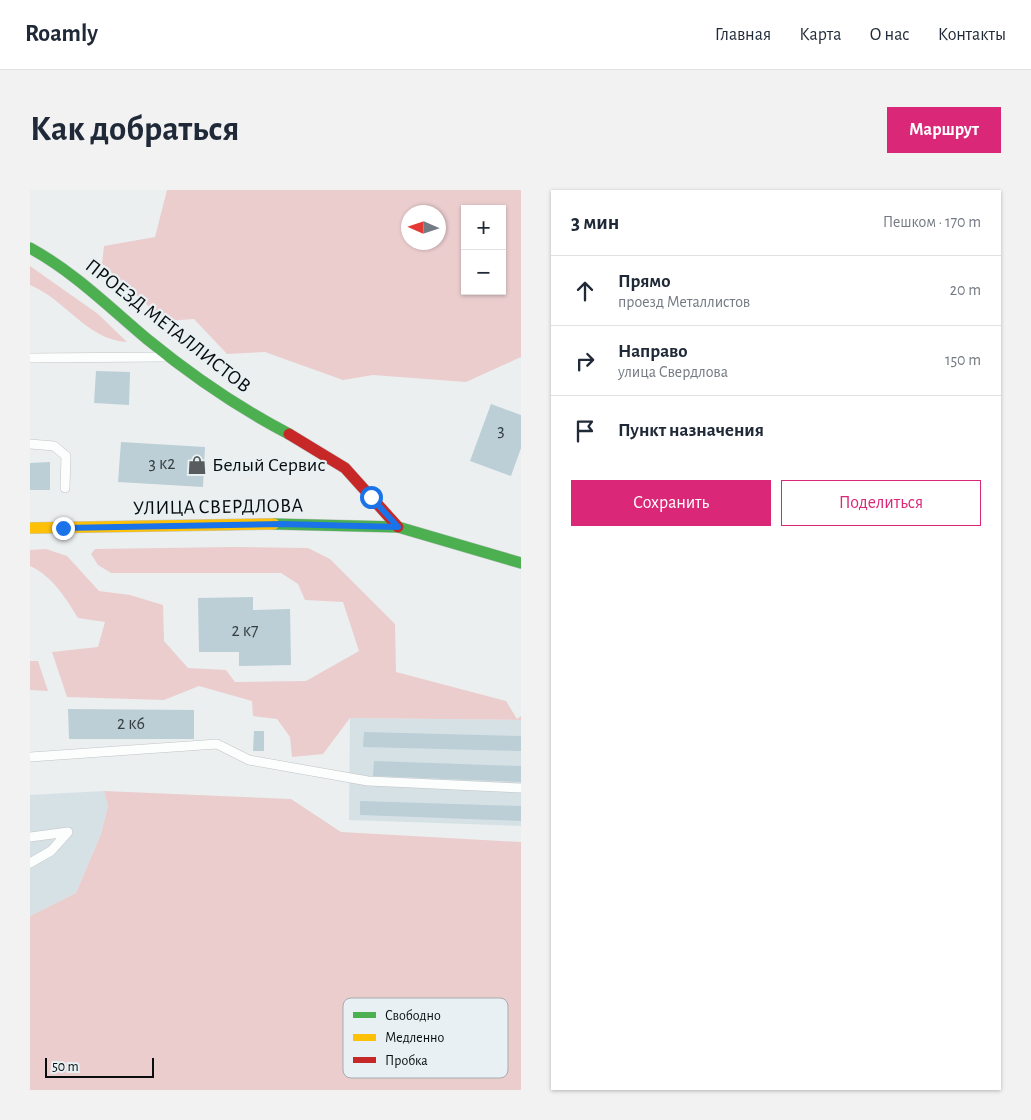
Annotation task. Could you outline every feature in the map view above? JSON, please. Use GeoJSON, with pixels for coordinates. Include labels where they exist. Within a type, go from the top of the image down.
{"type":"FeatureCollection","features":[{"type":"Feature","properties":{"kind":"street","name":"ПРОЕЗД МЕТАЛЛИСТОВ"},"geometry":{"type":"LineString","coordinates":[[30,248],[39,252],[81,282],[148,340],[226,398],[309,445],[345,468],[398,527]]}},
{"type":"Feature","properties":{"kind":"street","name":"УЛИЦА СВЕРДЛОВА"},"geometry":{"type":"LineString","coordinates":[[30,528],[282,524],[398,527],[521,563]]}},
{"type":"Feature","properties":{"kind":"lane"},"geometry":{"type":"LineString","coordinates":[[30,358],[170,357]]}},
{"type":"Feature","properties":{"kind":"lane"},"geometry":{"type":"LineString","coordinates":[[30,444],[54,446],[66,456],[65,488]]}},
{"type":"Feature","properties":{"kind":"lane"},"geometry":{"type":"LineString","coordinates":[[30,756],[217,744],[248,760],[368,781],[521,788]]}},
{"type":"Feature","properties":{"kind":"lane"},"geometry":{"type":"LineString","coordinates":[[30,838],[68,832],[52,851],[30,863]]}},
{"type":"Feature","properties":{"kind":"shaded area"},"geometry":{"type":"Polygon","coordinates":[[[167,190],[521,190],[521,357],[466,382],[373,375],[343,380],[265,352],[227,354],[194,319],[165,321],[102,264],[104,246],[155,237],[167,190]]]}},
{"type":"Feature","properties":{"kind":"shaded area"},"geometry":{"type":"Polygon","coordinates":[[[30,266],[98,314],[127,342],[113,340],[88,327],[43,291],[30,285],[30,266]]]}},
{"type":"Feature","properties":{"kind":"shaded area"},"geometry":{"type":"Polygon","coordinates":[[[308,548],[330,559],[395,624],[396,672],[506,701],[517,719],[521,716],[521,720],[350,718],[323,754],[292,757],[290,737],[277,719],[253,716],[252,701],[199,686],[164,700],[67,697],[52,652],[98,647],[105,622],[78,618],[52,582],[30,566],[30,550],[46,549],[67,556],[99,591],[130,595],[163,605],[164,641],[188,668],[226,670],[235,682],[306,681],[359,651],[343,602],[305,600],[298,584],[281,573],[111,573],[98,565],[91,554],[95,549],[308,548]]]}},
{"type":"Feature","properties":{"kind":"shaded area"},"geometry":{"type":"Polygon","coordinates":[[[30,661],[38,661],[48,691],[30,690],[30,661]]]}},
{"type":"Feature","properties":{"kind":"shaded area"},"geometry":{"type":"Polygon","coordinates":[[[350,718],[521,720],[521,826],[349,820],[350,718]]]}},
{"type":"Feature","properties":{"kind":"shaded area"},"geometry":{"type":"Polygon","coordinates":[[[104,791],[108,806],[101,834],[76,893],[30,916],[30,795],[104,791]]]}},
{"type":"Feature","properties":{"kind":"shaded area"},"geometry":{"type":"Polygon","coordinates":[[[104,791],[291,799],[341,832],[521,842],[521,1090],[30,1090],[30,916],[76,893],[101,834],[108,806],[104,791]]]}},
{"type":"Feature","properties":{"kind":"building"},"geometry":{"type":"Polygon","coordinates":[[[96,371],[130,372],[129,405],[94,403],[96,371]]]}},
{"type":"Feature","properties":{"kind":"building"},"geometry":{"type":"Polygon","coordinates":[[[491,404],[521,415],[521,448],[511,476],[470,461],[491,404]]]}},
{"type":"Feature","properties":{"kind":"building"},"geometry":{"type":"Polygon","coordinates":[[[121,442],[205,447],[203,487],[118,482],[121,442]]]}},
{"type":"Feature","properties":{"kind":"building"},"geometry":{"type":"Polygon","coordinates":[[[50,462],[50,490],[30,490],[30,463],[50,462]]]}},
{"type":"Feature","properties":{"kind":"building"},"geometry":{"type":"Polygon","coordinates":[[[253,597],[253,610],[290,609],[291,665],[239,666],[239,652],[199,652],[198,598],[253,597]]]}},
{"type":"Feature","properties":{"kind":"building"},"geometry":{"type":"Polygon","coordinates":[[[68,709],[194,710],[194,739],[69,739],[68,709]]]}},
{"type":"Feature","properties":{"kind":"building"},"geometry":{"type":"Polygon","coordinates":[[[254,731],[264,731],[264,751],[253,751],[254,731]]]}},
{"type":"Feature","properties":{"kind":"building"},"geometry":{"type":"Polygon","coordinates":[[[364,732],[521,736],[521,751],[363,747],[364,732]]]}},
{"type":"Feature","properties":{"kind":"building"},"geometry":{"type":"Polygon","coordinates":[[[374,761],[521,766],[521,782],[373,776],[374,761]]]}},
{"type":"Feature","properties":{"kind":"building"},"geometry":{"type":"Polygon","coordinates":[[[360,801],[521,806],[521,821],[360,815],[360,801]]]}},
{"type":"Feature","properties":{"kind":"traffic: fast"},"geometry":{"type":"LineString","coordinates":[[30,248],[62,268],[147,339],[198,378],[234,402],[289,434]]}},
{"type":"Feature","properties":{"kind":"traffic: fast"},"geometry":{"type":"LineString","coordinates":[[274,524],[398,527],[521,563]]}},
{"type":"Feature","properties":{"kind":"traffic: slow"},"geometry":{"type":"LineString","coordinates":[[30,528],[274,524]]}},
{"type":"Feature","properties":{"kind":"traffic: jam"},"geometry":{"type":"LineString","coordinates":[[289,434],[345,468],[398,527]]}},
{"type":"Feature","properties":{"kind":"place","name":"Белый Сервис"},"geometry":{"type":"Point","coordinates":[197,465]}},
{"type":"Feature","properties":{"kind":"route"},"geometry":{"type":"LineString","coordinates":[[63,528],[282,524],[398,527],[371,497]]}}]}
